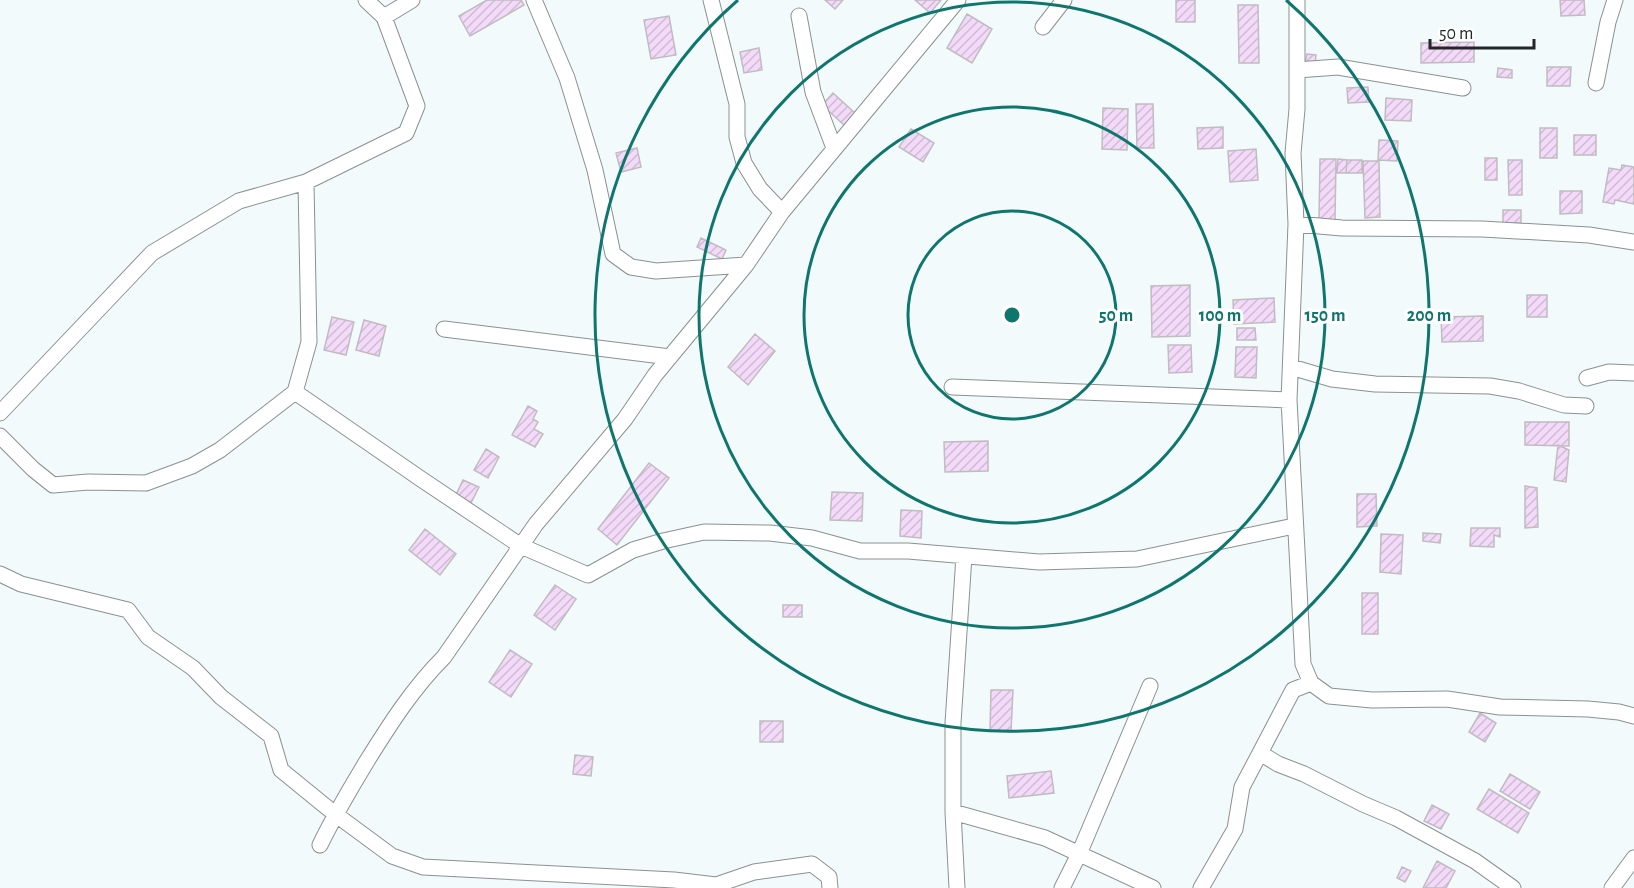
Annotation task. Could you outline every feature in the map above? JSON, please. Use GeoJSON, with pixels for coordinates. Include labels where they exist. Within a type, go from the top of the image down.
{"type":"FeatureCollection","features":[{"type":"Feature","properties":{"kind":"street"},"geometry":{"type":"LineString","coordinates":[[0,413],[152,253],[239,201],[306,182],[406,133],[417,106],[384,17],[366,0]]}},
{"type":"Feature","properties":{"kind":"street"},"geometry":{"type":"LineString","coordinates":[[384,17],[411,0]]}},
{"type":"Feature","properties":{"kind":"street"},"geometry":{"type":"LineString","coordinates":[[534,0],[567,78],[595,170],[613,254],[631,267],[656,271],[746,265]]}},
{"type":"Feature","properties":{"kind":"street"},"geometry":{"type":"LineString","coordinates":[[711,0],[737,104],[737,137],[744,163],[760,189],[782,212]]}},
{"type":"Feature","properties":{"kind":"street"},"geometry":{"type":"LineString","coordinates":[[320,845],[334,814],[398,712],[428,673],[444,657],[536,524],[625,419],[670,357],[746,265],[782,212],[958,0]]}},
{"type":"Feature","properties":{"kind":"street"},"geometry":{"type":"LineString","coordinates":[[1043,27],[1064,0]]}},
{"type":"Feature","properties":{"kind":"street"},"geometry":{"type":"LineString","coordinates":[[1297,0],[1297,109],[1293,153],[1296,224],[1289,400],[1303,664],[1311,683],[1329,696],[1372,700],[1447,699],[1500,707],[1588,709],[1634,716]]}},
{"type":"Feature","properties":{"kind":"street"},"geometry":{"type":"LineString","coordinates":[[1596,83],[1608,22],[1615,0]]}},
{"type":"Feature","properties":{"kind":"street"},"geometry":{"type":"LineString","coordinates":[[799,16],[813,92],[834,148]]}},
{"type":"Feature","properties":{"kind":"street"},"geometry":{"type":"LineString","coordinates":[[1297,70],[1338,67],[1463,88]]}},
{"type":"Feature","properties":{"kind":"street"},"geometry":{"type":"LineString","coordinates":[[0,436],[53,485],[88,482],[146,483],[192,466],[220,450],[296,392],[309,342],[306,182]]}},
{"type":"Feature","properties":{"kind":"street"},"geometry":{"type":"LineString","coordinates":[[1296,224],[1354,228],[1493,229],[1589,235],[1634,242]]}},
{"type":"Feature","properties":{"kind":"street"},"geometry":{"type":"LineString","coordinates":[[444,329],[670,357]]}},
{"type":"Feature","properties":{"kind":"street"},"geometry":{"type":"LineString","coordinates":[[1291,368],[1332,379],[1375,384],[1490,386],[1518,391],[1564,405],[1586,406]]}},
{"type":"Feature","properties":{"kind":"street"},"geometry":{"type":"LineString","coordinates":[[1587,378],[1609,372],[1634,373]]}},
{"type":"Feature","properties":{"kind":"street"},"geometry":{"type":"LineString","coordinates":[[952,387],[1289,400]]}},
{"type":"Feature","properties":{"kind":"street"},"geometry":{"type":"LineString","coordinates":[[296,392],[521,546],[588,575],[633,550],[704,532],[770,533],[812,538],[860,551],[908,551],[1039,562],[1137,559],[1294,526]]}},
{"type":"Feature","properties":{"kind":"street"},"geometry":{"type":"LineString","coordinates":[[957,888],[953,812],[953,723],[964,556]]}},
{"type":"Feature","properties":{"kind":"street"},"geometry":{"type":"LineString","coordinates":[[0,574],[21,584],[128,610],[148,637],[193,668],[221,697],[270,736],[281,770],[334,814],[392,856],[423,867],[674,880],[716,885],[754,872],[812,864],[829,877],[830,888]]}},
{"type":"Feature","properties":{"kind":"street"},"geometry":{"type":"LineString","coordinates":[[1201,888],[1235,829],[1242,787],[1293,690],[1311,683]]}},
{"type":"Feature","properties":{"kind":"street"},"geometry":{"type":"LineString","coordinates":[[1062,888],[1079,854],[1150,687]]}},
{"type":"Feature","properties":{"kind":"street"},"geometry":{"type":"LineString","coordinates":[[1260,753],[1278,765],[1304,774],[1396,818],[1475,861],[1513,888]]}},
{"type":"Feature","properties":{"kind":"street"},"geometry":{"type":"LineString","coordinates":[[953,812],[1045,838],[1153,888]]}},
{"type":"Feature","properties":{"kind":"street"},"geometry":{"type":"LineString","coordinates":[[1612,888],[1634,858]]}},
{"type":"Feature","properties":{"kind":"building"},"geometry":{"type":"Polygon","coordinates":[[[487,0],[521,0],[524,5],[470,36],[459,16],[487,0]]]}},
{"type":"Feature","properties":{"kind":"building"},"geometry":{"type":"Polygon","coordinates":[[[825,0],[843,0],[835,9],[825,0]]]}},
{"type":"Feature","properties":{"kind":"building"},"geometry":{"type":"Polygon","coordinates":[[[915,0],[941,0],[930,13],[915,0]]]}},
{"type":"Feature","properties":{"kind":"building"},"geometry":{"type":"Polygon","coordinates":[[[1176,0],[1195,0],[1195,22],[1176,22],[1176,0]]]}},
{"type":"Feature","properties":{"kind":"building"},"geometry":{"type":"Polygon","coordinates":[[[1560,0],[1584,0],[1585,15],[1561,16],[1560,0]]]}},
{"type":"Feature","properties":{"kind":"building"},"geometry":{"type":"Polygon","coordinates":[[[1238,5],[1258,5],[1259,63],[1239,63],[1238,5]]]}},
{"type":"Feature","properties":{"kind":"building"},"geometry":{"type":"Polygon","coordinates":[[[967,14],[992,29],[972,63],[947,48],[967,14]]]}},
{"type":"Feature","properties":{"kind":"building"},"geometry":{"type":"Polygon","coordinates":[[[669,16],[676,55],[651,59],[644,20],[669,16]]]}},
{"type":"Feature","properties":{"kind":"building"},"geometry":{"type":"Polygon","coordinates":[[[1474,42],[1474,62],[1421,63],[1421,43],[1474,42]]]}},
{"type":"Feature","properties":{"kind":"building"},"geometry":{"type":"Polygon","coordinates":[[[759,48],[762,70],[744,73],[740,52],[759,48]]]}},
{"type":"Feature","properties":{"kind":"building"},"geometry":{"type":"Polygon","coordinates":[[[1307,54],[1316,55],[1315,64],[1305,63],[1307,54]]]}},
{"type":"Feature","properties":{"kind":"building"},"geometry":{"type":"Polygon","coordinates":[[[1547,67],[1571,67],[1570,86],[1547,86],[1547,67]]]}},
{"type":"Feature","properties":{"kind":"building"},"geometry":{"type":"Polygon","coordinates":[[[1498,68],[1512,70],[1512,78],[1497,77],[1498,68]]]}},
{"type":"Feature","properties":{"kind":"building"},"geometry":{"type":"Polygon","coordinates":[[[1368,87],[1369,102],[1348,103],[1347,88],[1368,87]]]}},
{"type":"Feature","properties":{"kind":"building"},"geometry":{"type":"Polygon","coordinates":[[[833,93],[855,113],[844,125],[822,105],[833,93]]]}},
{"type":"Feature","properties":{"kind":"building"},"geometry":{"type":"Polygon","coordinates":[[[1386,98],[1412,100],[1411,121],[1385,120],[1386,98]]]}},
{"type":"Feature","properties":{"kind":"building"},"geometry":{"type":"Polygon","coordinates":[[[1136,104],[1153,104],[1154,148],[1137,148],[1136,104]]]}},
{"type":"Feature","properties":{"kind":"building"},"geometry":{"type":"Polygon","coordinates":[[[1103,108],[1128,109],[1127,150],[1102,149],[1103,108]]]}},
{"type":"Feature","properties":{"kind":"building"},"geometry":{"type":"Polygon","coordinates":[[[1223,127],[1223,148],[1198,149],[1197,128],[1223,127]]]}},
{"type":"Feature","properties":{"kind":"building"},"geometry":{"type":"Polygon","coordinates":[[[1540,128],[1557,128],[1557,158],[1540,158],[1540,128]]]}},
{"type":"Feature","properties":{"kind":"building"},"geometry":{"type":"Polygon","coordinates":[[[911,129],[934,143],[923,162],[899,147],[911,129]]]}},
{"type":"Feature","properties":{"kind":"building"},"geometry":{"type":"Polygon","coordinates":[[[1574,135],[1596,135],[1596,155],[1574,155],[1574,135]]]}},
{"type":"Feature","properties":{"kind":"building"},"geometry":{"type":"Polygon","coordinates":[[[1379,140],[1398,141],[1397,161],[1378,160],[1379,140]]]}},
{"type":"Feature","properties":{"kind":"building"},"geometry":{"type":"Polygon","coordinates":[[[637,148],[641,167],[621,172],[616,153],[637,148]]]}},
{"type":"Feature","properties":{"kind":"building"},"geometry":{"type":"Polygon","coordinates":[[[1256,149],[1258,180],[1230,182],[1228,151],[1256,149]]]}},
{"type":"Feature","properties":{"kind":"building"},"geometry":{"type":"Polygon","coordinates":[[[1485,158],[1497,158],[1497,180],[1485,180],[1485,158]]]}},
{"type":"Feature","properties":{"kind":"building"},"geometry":{"type":"Polygon","coordinates":[[[1320,159],[1336,159],[1335,220],[1319,220],[1320,159]]]}},
{"type":"Feature","properties":{"kind":"building"},"geometry":{"type":"Polygon","coordinates":[[[1338,159],[1347,160],[1346,173],[1337,173],[1338,159]]]}},
{"type":"Feature","properties":{"kind":"building"},"geometry":{"type":"Polygon","coordinates":[[[1347,160],[1362,160],[1362,173],[1346,173],[1347,160]]]}},
{"type":"Feature","properties":{"kind":"building"},"geometry":{"type":"Polygon","coordinates":[[[1508,160],[1522,160],[1522,195],[1509,195],[1508,160]]]}},
{"type":"Feature","properties":{"kind":"building"},"geometry":{"type":"Polygon","coordinates":[[[1363,161],[1379,161],[1380,217],[1365,218],[1363,161]]]}},
{"type":"Feature","properties":{"kind":"building"},"geometry":{"type":"Polygon","coordinates":[[[1622,165],[1634,167],[1634,204],[1615,200],[1614,204],[1603,202],[1609,168],[1621,170],[1622,165]]]}},
{"type":"Feature","properties":{"kind":"building"},"geometry":{"type":"Polygon","coordinates":[[[1560,191],[1582,191],[1582,213],[1560,214],[1560,191]]]}},
{"type":"Feature","properties":{"kind":"building"},"geometry":{"type":"Polygon","coordinates":[[[1503,210],[1521,210],[1521,223],[1503,223],[1503,210]]]}},
{"type":"Feature","properties":{"kind":"building"},"geometry":{"type":"Polygon","coordinates":[[[701,238],[726,250],[722,259],[697,247],[701,238]]]}},
{"type":"Feature","properties":{"kind":"building"},"geometry":{"type":"Polygon","coordinates":[[[1190,285],[1190,336],[1152,337],[1151,286],[1190,285]]]}},
{"type":"Feature","properties":{"kind":"building"},"geometry":{"type":"Polygon","coordinates":[[[1527,295],[1547,295],[1547,317],[1527,317],[1527,295]]]}},
{"type":"Feature","properties":{"kind":"building"},"geometry":{"type":"Polygon","coordinates":[[[1274,298],[1275,322],[1234,324],[1233,300],[1274,298]]]}},
{"type":"Feature","properties":{"kind":"building"},"geometry":{"type":"Polygon","coordinates":[[[1483,316],[1483,341],[1442,342],[1441,317],[1483,316]]]}},
{"type":"Feature","properties":{"kind":"building"},"geometry":{"type":"Polygon","coordinates":[[[332,317],[354,322],[346,355],[324,350],[332,317]]]}},
{"type":"Feature","properties":{"kind":"building"},"geometry":{"type":"Polygon","coordinates":[[[364,320],[386,326],[379,356],[356,350],[364,320]]]}},
{"type":"Feature","properties":{"kind":"building"},"geometry":{"type":"Polygon","coordinates":[[[1237,328],[1255,328],[1256,340],[1237,340],[1237,328]]]}},
{"type":"Feature","properties":{"kind":"building"},"geometry":{"type":"Polygon","coordinates":[[[755,334],[775,351],[748,385],[728,367],[755,334]]]}},
{"type":"Feature","properties":{"kind":"building"},"geometry":{"type":"Polygon","coordinates":[[[1168,345],[1191,345],[1192,372],[1169,373],[1168,345]]]}},
{"type":"Feature","properties":{"kind":"building"},"geometry":{"type":"Polygon","coordinates":[[[1236,347],[1257,347],[1256,378],[1235,377],[1236,347]]]}},
{"type":"Feature","properties":{"kind":"building"},"geometry":{"type":"Polygon","coordinates":[[[528,406],[537,411],[533,419],[538,422],[534,429],[543,434],[535,447],[512,435],[528,406]]]}},
{"type":"Feature","properties":{"kind":"building"},"geometry":{"type":"Polygon","coordinates":[[[1525,422],[1569,422],[1569,446],[1525,445],[1525,422]]]}},
{"type":"Feature","properties":{"kind":"building"},"geometry":{"type":"Polygon","coordinates":[[[988,441],[988,471],[945,472],[944,442],[988,441]]]}},
{"type":"Feature","properties":{"kind":"building"},"geometry":{"type":"Polygon","coordinates":[[[1558,445],[1569,450],[1566,482],[1554,480],[1558,445]]]}},
{"type":"Feature","properties":{"kind":"building"},"geometry":{"type":"Polygon","coordinates":[[[486,449],[499,457],[488,478],[474,470],[486,449]]]}},
{"type":"Feature","properties":{"kind":"building"},"geometry":{"type":"Polygon","coordinates":[[[649,463],[669,478],[617,545],[598,529],[649,463]]]}},
{"type":"Feature","properties":{"kind":"building"},"geometry":{"type":"Polygon","coordinates":[[[463,480],[479,487],[471,503],[456,495],[463,480]]]}},
{"type":"Feature","properties":{"kind":"building"},"geometry":{"type":"Polygon","coordinates":[[[1525,486],[1537,488],[1538,527],[1525,528],[1525,486]]]}},
{"type":"Feature","properties":{"kind":"building"},"geometry":{"type":"Polygon","coordinates":[[[832,492],[863,493],[862,521],[830,520],[832,492]]]}},
{"type":"Feature","properties":{"kind":"building"},"geometry":{"type":"Polygon","coordinates":[[[1357,494],[1376,494],[1377,526],[1357,527],[1357,494]]]}},
{"type":"Feature","properties":{"kind":"building"},"geometry":{"type":"Polygon","coordinates":[[[901,510],[922,511],[921,538],[900,536],[901,510]]]}},
{"type":"Feature","properties":{"kind":"building"},"geometry":{"type":"Polygon","coordinates":[[[1471,528],[1500,528],[1500,537],[1494,535],[1494,547],[1470,546],[1471,528]]]}},
{"type":"Feature","properties":{"kind":"building"},"geometry":{"type":"Polygon","coordinates":[[[425,529],[456,554],[440,575],[409,550],[425,529]]]}},
{"type":"Feature","properties":{"kind":"building"},"geometry":{"type":"Polygon","coordinates":[[[1423,533],[1441,534],[1440,543],[1423,541],[1423,533]]]}},
{"type":"Feature","properties":{"kind":"building"},"geometry":{"type":"Polygon","coordinates":[[[1381,534],[1403,535],[1401,574],[1380,572],[1381,534]]]}},
{"type":"Feature","properties":{"kind":"building"},"geometry":{"type":"Polygon","coordinates":[[[555,585],[576,599],[555,630],[534,615],[555,585]]]}},
{"type":"Feature","properties":{"kind":"building"},"geometry":{"type":"Polygon","coordinates":[[[1362,593],[1378,593],[1378,634],[1362,634],[1362,593]]]}},
{"type":"Feature","properties":{"kind":"building"},"geometry":{"type":"Polygon","coordinates":[[[783,605],[802,605],[802,617],[783,617],[783,605]]]}},
{"type":"Feature","properties":{"kind":"building"},"geometry":{"type":"Polygon","coordinates":[[[510,650],[532,664],[511,697],[489,682],[510,650]]]}},
{"type":"Feature","properties":{"kind":"building"},"geometry":{"type":"Polygon","coordinates":[[[991,690],[1013,690],[1011,732],[990,731],[991,690]]]}},
{"type":"Feature","properties":{"kind":"building"},"geometry":{"type":"Polygon","coordinates":[[[1480,713],[1496,723],[1485,742],[1469,732],[1480,713]]]}},
{"type":"Feature","properties":{"kind":"building"},"geometry":{"type":"Polygon","coordinates":[[[760,721],[783,721],[783,742],[760,742],[760,721]]]}},
{"type":"Feature","properties":{"kind":"building"},"geometry":{"type":"Polygon","coordinates":[[[575,755],[593,757],[591,776],[573,774],[575,755]]]}},
{"type":"Feature","properties":{"kind":"building"},"geometry":{"type":"Polygon","coordinates":[[[1051,771],[1054,793],[1009,798],[1007,776],[1051,771]]]}},
{"type":"Feature","properties":{"kind":"building"},"geometry":{"type":"Polygon","coordinates":[[[1510,774],[1540,792],[1530,809],[1500,791],[1510,774]]]}},
{"type":"Feature","properties":{"kind":"building"},"geometry":{"type":"Polygon","coordinates":[[[1489,789],[1529,813],[1518,833],[1477,809],[1489,789]]]}},
{"type":"Feature","properties":{"kind":"building"},"geometry":{"type":"Polygon","coordinates":[[[1432,805],[1449,814],[1441,829],[1424,821],[1432,805]]]}},
{"type":"Feature","properties":{"kind":"building"},"geometry":{"type":"Polygon","coordinates":[[[1437,861],[1455,871],[1446,888],[1423,888],[1437,861]]]}},
{"type":"Feature","properties":{"kind":"building"},"geometry":{"type":"Polygon","coordinates":[[[1402,867],[1411,871],[1405,882],[1397,878],[1402,867]]]}}]}
